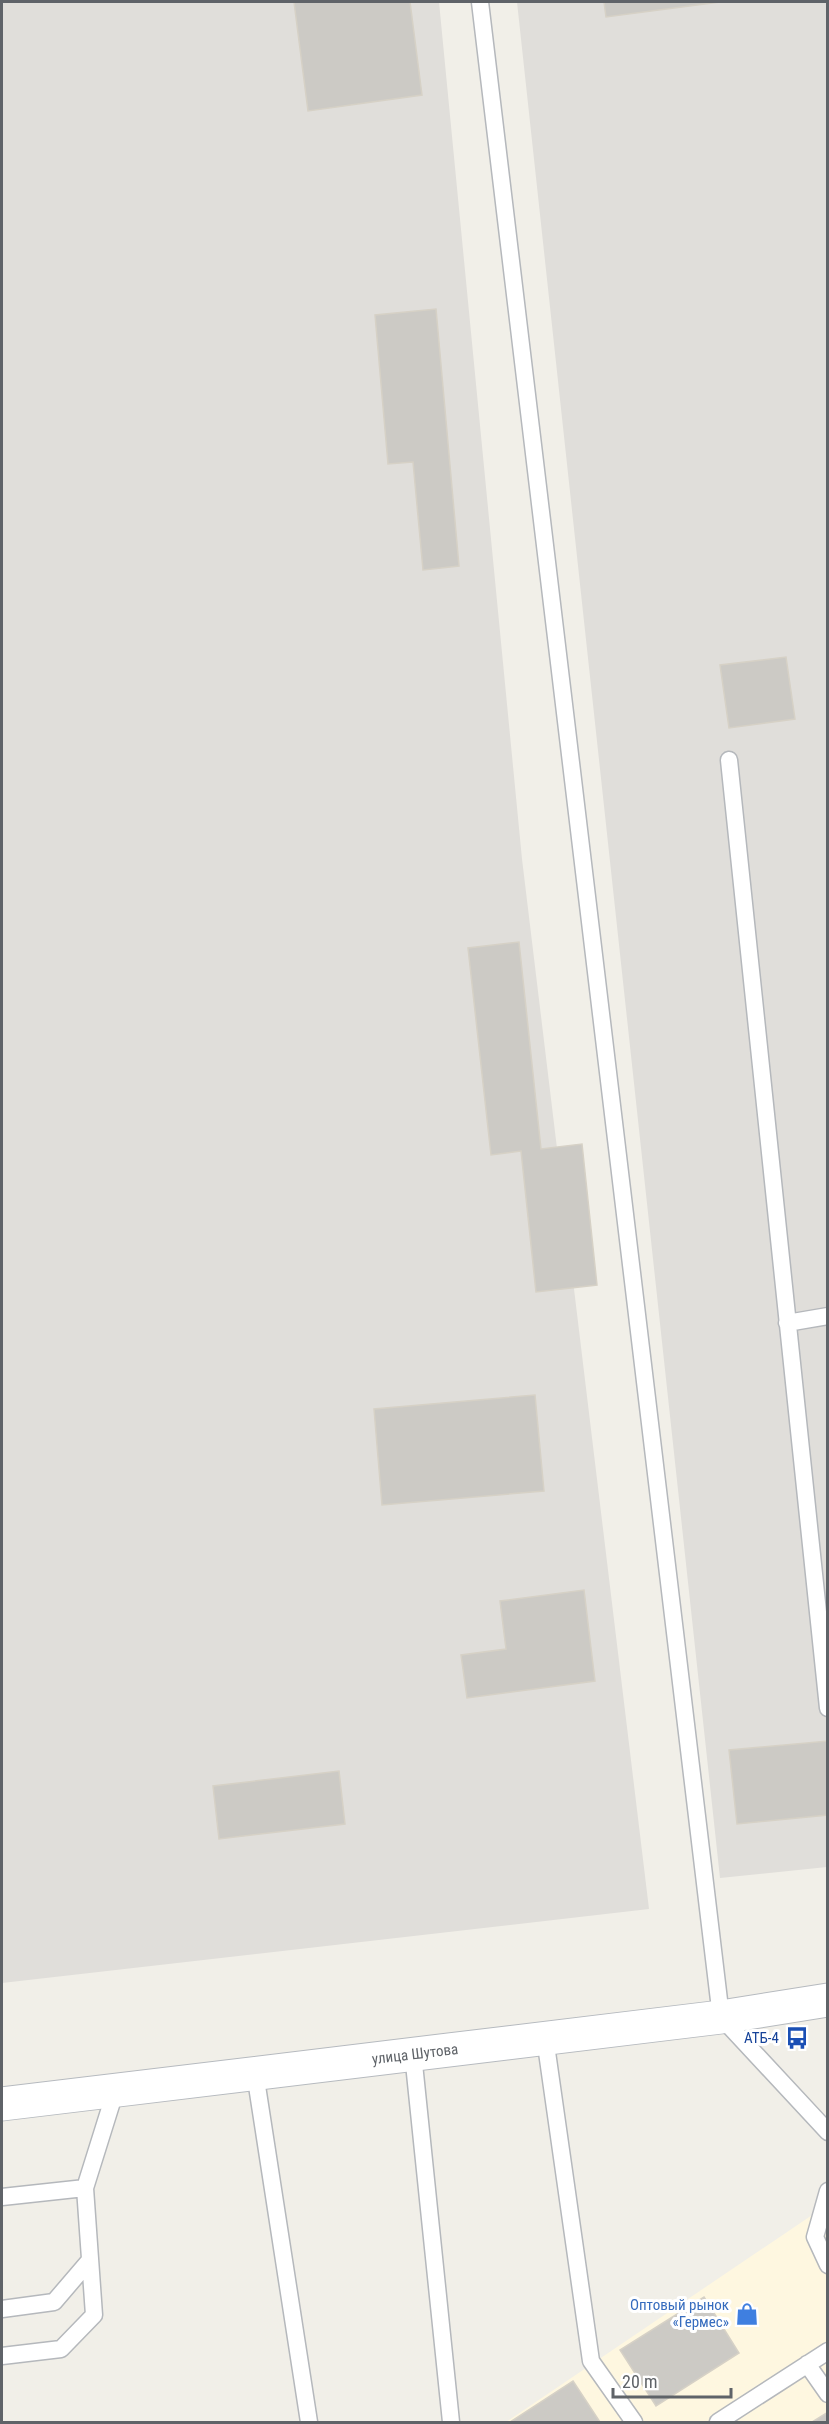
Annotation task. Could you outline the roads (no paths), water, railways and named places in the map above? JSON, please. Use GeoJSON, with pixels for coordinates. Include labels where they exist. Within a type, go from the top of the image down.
{"type":"FeatureCollection","features":[{"type":"Feature","properties":{"kind":"street","name":"улица Шутова"},"geometry":{"type":"LineString","coordinates":[[2,2104],[721,2017],[828,2000]]}},
{"type":"Feature","properties":{"kind":"lane"},"geometry":{"type":"LineString","coordinates":[[480,2],[721,2017],[828,2133]]}},
{"type":"Feature","properties":{"kind":"lane"},"geometry":{"type":"LineString","coordinates":[[729,760],[828,1708]]}},
{"type":"Feature","properties":{"kind":"lane"},"geometry":{"type":"LineString","coordinates":[[787,1323],[828,1316]]}},
{"type":"Feature","properties":{"kind":"lane"},"geometry":{"type":"LineString","coordinates":[[545,2038],[591,2361],[633,2422]]}},
{"type":"Feature","properties":{"kind":"lane"},"geometry":{"type":"LineString","coordinates":[[413,2054],[451,2422]]}},
{"type":"Feature","properties":{"kind":"lane"},"geometry":{"type":"LineString","coordinates":[[255,2073],[309,2422]]}},
{"type":"Feature","properties":{"kind":"lane"},"geometry":{"type":"LineString","coordinates":[[2,2356],[61,2349],[94,2315],[85,2188],[116,2089]]}},
{"type":"Feature","properties":{"kind":"lane"},"geometry":{"type":"LineString","coordinates":[[2,2197],[85,2188]]}},
{"type":"Feature","properties":{"kind":"lane"},"geometry":{"type":"LineString","coordinates":[[828,2192],[815,2237],[828,2265]]}},
{"type":"Feature","properties":{"kind":"lane"},"geometry":{"type":"LineString","coordinates":[[2,2309],[54,2302],[90,2260]]}},
{"type":"Feature","properties":{"kind":"lane"},"geometry":{"type":"LineString","coordinates":[[718,2422],[828,2351]]}},
{"type":"Feature","properties":{"kind":"lane"},"geometry":{"type":"LineString","coordinates":[[807,2364],[828,2394]]}},
{"type":"Feature","properties":{"kind":"place","name":"АТБ-4"},"geometry":{"type":"Point","coordinates":[797,2038]}},
{"type":"Feature","properties":{"kind":"place","name":"Оптовый рынок «Гермес»"},"geometry":{"type":"Point","coordinates":[747,2314]}}]}
